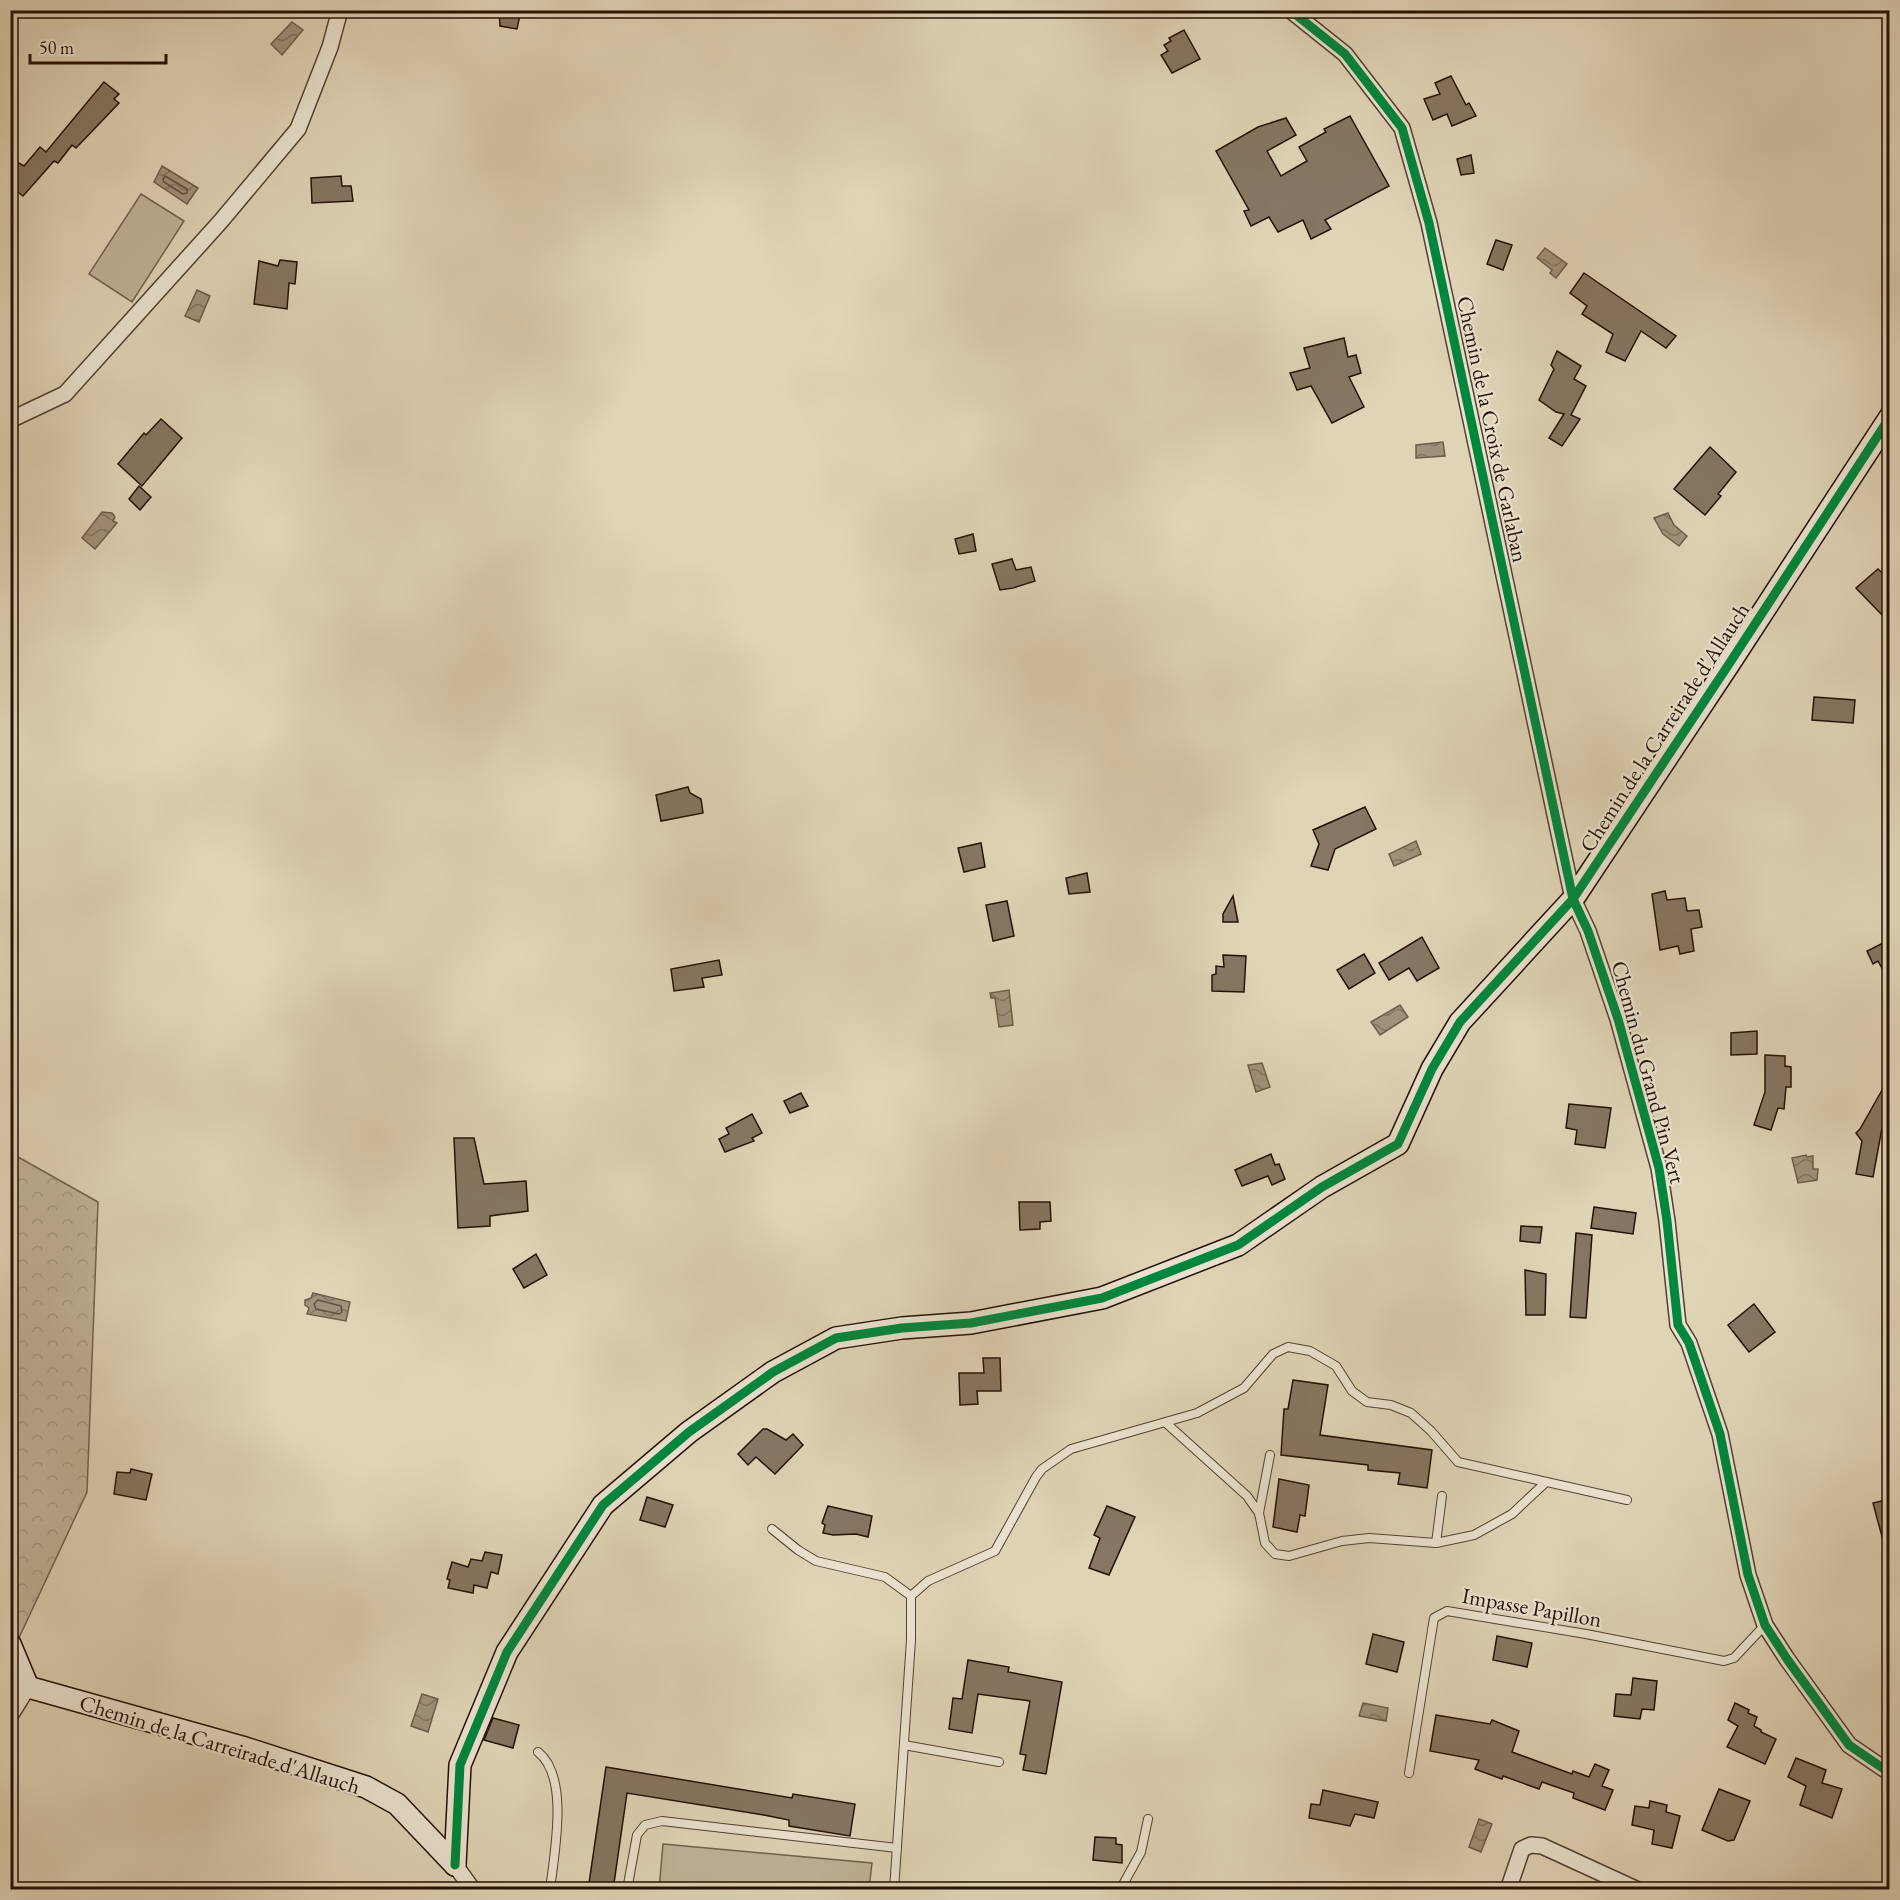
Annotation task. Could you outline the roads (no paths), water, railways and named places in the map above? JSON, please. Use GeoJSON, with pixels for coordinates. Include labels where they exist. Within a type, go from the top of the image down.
{"type":"FeatureCollection","features":[{"type":"Feature","properties":{"kind":"street"},"geometry":{"type":"LineString","coordinates":[[10,420],[65,394],[221,220],[298,129],[330,47],[340,10]]}},
{"type":"Feature","properties":{"kind":"street","name":"Chemin de la Croix de Garlaban"},"geometry":{"type":"LineString","coordinates":[[1290,10],[1345,54],[1402,128],[1429,223],[1573,899]]}},
{"type":"Feature","properties":{"kind":"street","name":"Chemin de la Carreirade d'Allauch"},"geometry":{"type":"LineString","coordinates":[[455,1864],[460,1765],[507,1652],[603,1505],[689,1432],[773,1372],[836,1338],[902,1328],[971,1323],[1102,1298],[1238,1245],[1322,1187],[1398,1144],[1432,1069],[1460,1022],[1573,899],[1730,664],[1890,417]]}},
{"type":"Feature","properties":{"kind":"street","name":"Chemin du Grand Pin Vert"},"geometry":{"type":"LineString","coordinates":[[1573,899],[1588,931],[1618,1019],[1659,1168],[1678,1325],[1689,1343],[1720,1434],[1748,1575],[1765,1625],[1849,1745],[1890,1773]]}},
{"type":"Feature","properties":{"kind":"street"},"geometry":{"type":"LineString","coordinates":[[10,1644],[28,1687],[10,1716]]}},
{"type":"Feature","properties":{"kind":"street","name":"Chemin de la Carreirade d'Allauch"},"geometry":{"type":"LineString","coordinates":[[28,1687],[242,1747],[366,1787],[397,1804],[455,1864]]}},
{"type":"Feature","properties":{"kind":"street"},"geometry":{"type":"LineString","coordinates":[[1508,1890],[1522,1849],[1532,1845],[1542,1846],[1638,1890]]}},
{"type":"Feature","properties":{"kind":"street"},"geometry":{"type":"LineString","coordinates":[[455,1864],[473,1890]]}},
{"type":"Feature","properties":{"kind":"lane"},"geometry":{"type":"LineString","coordinates":[[894,1890],[911,1640],[911,1596],[928,1581],[995,1551],[1036,1477],[1042,1469],[1071,1449],[1197,1413],[1244,1388],[1274,1354],[1288,1347],[1310,1351],[1336,1366],[1352,1391],[1367,1402],[1391,1405],[1411,1413],[1431,1431],[1458,1462],[1627,1500]]}},
{"type":"Feature","properties":{"kind":"lane"},"geometry":{"type":"LineString","coordinates":[[1166,1423],[1247,1496],[1259,1513]]}},
{"type":"Feature","properties":{"kind":"lane"},"geometry":{"type":"LineString","coordinates":[[1270,1455],[1259,1513],[1265,1543],[1275,1554],[1288,1556],[1342,1541],[1369,1538],[1436,1543],[1474,1535],[1512,1514],[1545,1483]]}},
{"type":"Feature","properties":{"kind":"lane"},"geometry":{"type":"LineString","coordinates":[[1436,1543],[1442,1496]]}},
{"type":"Feature","properties":{"kind":"lane"},"geometry":{"type":"LineString","coordinates":[[772,1529],[816,1561],[885,1577],[911,1596]]}},
{"type":"Feature","properties":{"kind":"lane","name":"Impasse Papillon"},"geometry":{"type":"LineString","coordinates":[[1409,1773],[1434,1618],[1447,1611],[1586,1634],[1724,1661],[1734,1658],[1765,1625]]}},
{"type":"Feature","properties":{"kind":"lane"},"geometry":{"type":"LineString","coordinates":[[904,1745],[999,1762]]}},
{"type":"Feature","properties":{"kind":"lane"},"geometry":{"type":"LineString","coordinates":[[538,1752],[545,1757],[555,1780],[557,1829],[550,1890]]}},
{"type":"Feature","properties":{"kind":"lane"},"geometry":{"type":"LineString","coordinates":[[1120,1890],[1141,1852],[1148,1819]]}},
{"type":"Feature","properties":{"kind":"lane"},"geometry":{"type":"LineString","coordinates":[[627,1890],[638,1835],[645,1825],[662,1821],[897,1848]]}},
{"type":"Feature","properties":{"kind":"water"},"geometry":{"type":"Polygon","coordinates":[[[292,22],[303,30],[282,55],[271,44],[292,22]]]}},
{"type":"Feature","properties":{"kind":"water"},"geometry":{"type":"Polygon","coordinates":[[[162,166],[198,188],[187,204],[154,182],[162,166]]]}},
{"type":"Feature","properties":{"kind":"water"},"geometry":{"type":"Polygon","coordinates":[[[1545,248],[1567,264],[1556,278],[1550,273],[1552,270],[1537,258],[1545,248]]]}},
{"type":"Feature","properties":{"kind":"water"},"geometry":{"type":"Polygon","coordinates":[[[197,290],[210,296],[199,322],[185,316],[197,290]]]}},
{"type":"Feature","properties":{"kind":"water"},"geometry":{"type":"Polygon","coordinates":[[[1443,442],[1445,456],[1416,458],[1416,445],[1443,442]]]}},
{"type":"Feature","properties":{"kind":"water"},"geometry":{"type":"Polygon","coordinates":[[[102,512],[112,513],[115,517],[113,521],[117,523],[95,549],[82,538],[102,512]]]}},
{"type":"Feature","properties":{"kind":"water"},"geometry":{"type":"Polygon","coordinates":[[[1668,513],[1674,525],[1687,536],[1679,546],[1663,534],[1654,518],[1668,513]]]}},
{"type":"Feature","properties":{"kind":"water"},"geometry":{"type":"Polygon","coordinates":[[[1416,841],[1421,854],[1394,866],[1389,854],[1416,841]]]}},
{"type":"Feature","properties":{"kind":"water"},"geometry":{"type":"Polygon","coordinates":[[[1009,990],[1013,1025],[999,1027],[995,998],[991,998],[990,993],[1009,990]]]}},
{"type":"Feature","properties":{"kind":"water"},"geometry":{"type":"Polygon","coordinates":[[[1400,1005],[1408,1017],[1380,1035],[1371,1022],[1400,1005]]]}},
{"type":"Feature","properties":{"kind":"water"},"geometry":{"type":"Polygon","coordinates":[[[1262,1063],[1270,1087],[1256,1092],[1248,1065],[1262,1063]]]}},
{"type":"Feature","properties":{"kind":"water"},"geometry":{"type":"Polygon","coordinates":[[[1806,1155],[1807,1157],[1813,1156],[1813,1169],[1818,1169],[1817,1180],[1798,1183],[1792,1158],[1806,1155]]]}},
{"type":"Feature","properties":{"kind":"water"},"geometry":{"type":"Polygon","coordinates":[[[313,1293],[350,1302],[346,1321],[307,1314],[309,1308],[305,1305],[305,1300],[311,1298],[313,1293]]]}},
{"type":"Feature","properties":{"kind":"water"},"geometry":{"type":"Polygon","coordinates":[[[422,1694],[438,1699],[428,1732],[411,1726],[422,1694]]]}},
{"type":"Feature","properties":{"kind":"water"},"geometry":{"type":"Polygon","coordinates":[[[1363,1703],[1388,1708],[1386,1721],[1359,1716],[1363,1703]]]}},
{"type":"Feature","properties":{"kind":"water"},"geometry":{"type":"Polygon","coordinates":[[[1479,1819],[1492,1824],[1481,1852],[1469,1847],[1479,1819]]]}}]}
